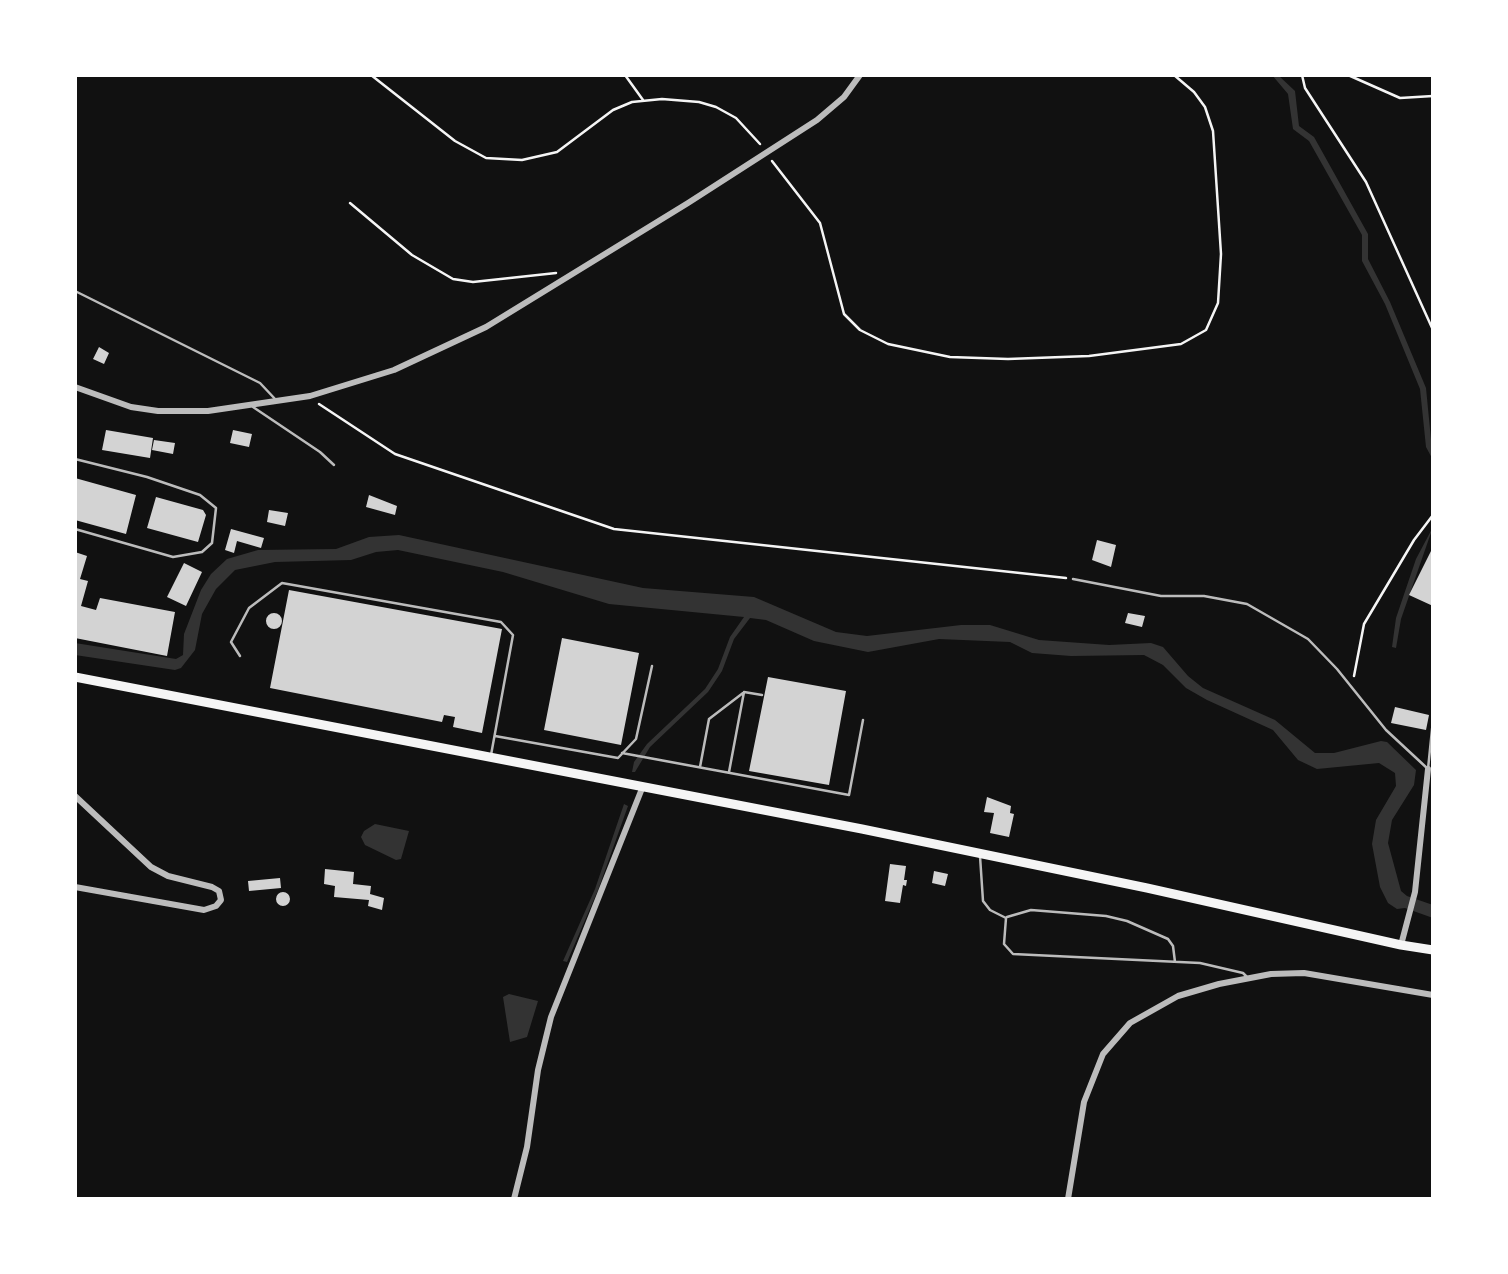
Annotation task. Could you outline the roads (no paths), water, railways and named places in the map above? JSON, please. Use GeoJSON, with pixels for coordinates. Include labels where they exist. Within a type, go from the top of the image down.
{"type":"FeatureCollection","features":[{"type":"Feature","properties":{"kind":"main road"},"geometry":{"type":"LineString","coordinates":[[75,677],[981,853],[1401,946],[1433,950]]}},
{"type":"Feature","properties":{"kind":"street"},"geometry":{"type":"LineString","coordinates":[[75,387],[131,407],[158,411],[253,407],[310,397],[394,370],[444,350],[569,277],[828,111],[860,75]]}},
{"type":"Feature","properties":{"kind":"street"},"geometry":{"type":"LineString","coordinates":[[1401,946],[1415,892],[1428,769]]}},
{"type":"Feature","properties":{"kind":"street"},"geometry":{"type":"LineString","coordinates":[[514,1199],[527,1147],[538,1070],[551,1017],[643,786]]}},
{"type":"Feature","properties":{"kind":"street"},"geometry":{"type":"LineString","coordinates":[[75,796],[151,867],[177,878],[212,887],[219,891],[221,900],[216,906],[204,909],[75,887]]}},
{"type":"Feature","properties":{"kind":"street"},"geometry":{"type":"LineString","coordinates":[[1068,1199],[1084,1102],[1103,1055],[1117,1035],[1130,1024],[1178,996],[1248,978],[1304,973],[1433,995]]}},
{"type":"Feature","properties":{"kind":"lane"},"geometry":{"type":"LineString","coordinates":[[75,291],[260,383],[278,402]]}},
{"type":"Feature","properties":{"kind":"lane"},"geometry":{"type":"LineString","coordinates":[[253,407],[320,452],[334,465]]}},
{"type":"Feature","properties":{"kind":"lane"},"geometry":{"type":"LineString","coordinates":[[75,459],[147,477],[200,495],[216,508],[212,543],[202,552],[173,556],[75,529]]}},
{"type":"Feature","properties":{"kind":"lane"},"geometry":{"type":"LineString","coordinates":[[1073,579],[1161,596],[1204,596],[1247,604],[1308,639],[1386,730],[1428,769]]}},
{"type":"Feature","properties":{"kind":"lane"},"geometry":{"type":"LineString","coordinates":[[240,656],[231,642],[249,608],[282,583],[501,622],[513,635],[491,757]]}},
{"type":"Feature","properties":{"kind":"lane"},"geometry":{"type":"LineString","coordinates":[[495,736],[618,758],[636,739],[652,666]]}},
{"type":"Feature","properties":{"kind":"lane"},"geometry":{"type":"LineString","coordinates":[[700,767],[709,719],[744,692],[762,695]]}},
{"type":"Feature","properties":{"kind":"lane"},"geometry":{"type":"LineString","coordinates":[[729,772],[744,692]]}},
{"type":"Feature","properties":{"kind":"lane"},"geometry":{"type":"LineString","coordinates":[[622,753],[849,795],[863,720]]}},
{"type":"Feature","properties":{"kind":"lane"},"geometry":{"type":"LineString","coordinates":[[1428,769],[1433,720]]}},
{"type":"Feature","properties":{"kind":"lane"},"geometry":{"type":"LineString","coordinates":[[981,853],[979,864],[983,901],[990,910],[1006,918],[1031,910],[1106,916],[1127,921],[1168,939],[1174,946],[1175,962]]}},
{"type":"Feature","properties":{"kind":"lane"},"geometry":{"type":"LineString","coordinates":[[1006,918],[1004,944],[1013,954],[1065,954],[1200,963],[1237,971],[1248,978]]}}]}
